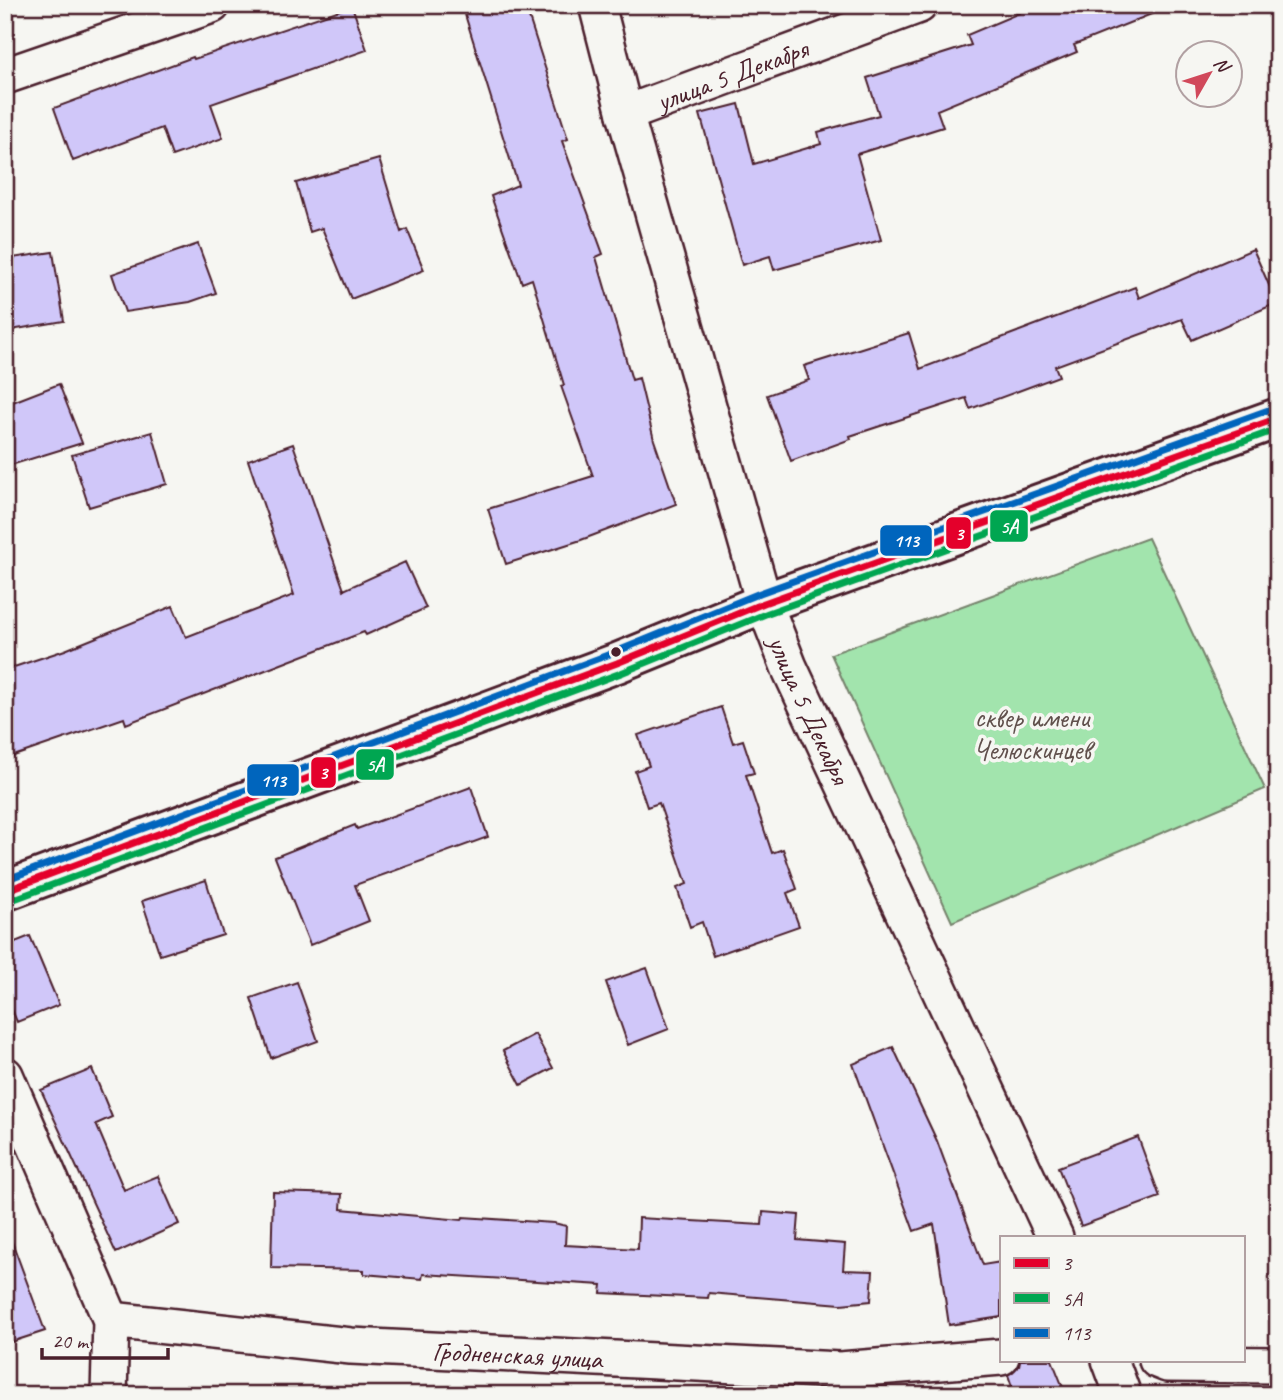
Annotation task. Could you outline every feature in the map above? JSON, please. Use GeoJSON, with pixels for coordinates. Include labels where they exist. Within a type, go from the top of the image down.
{"type":"FeatureCollection","features":[{"type":"Feature","properties":{"kind":"street"},"geometry":{"type":"LineString","coordinates":[[5,76],[212,5]]}},
{"type":"Feature","properties":{"kind":"street","name":"улица 5 Декабря"},"geometry":{"type":"LineString","coordinates":[[597,5],[625,114],[764,603],[789,667],[1055,1236]]}},
{"type":"Feature","properties":{"kind":"street","name":"улица 5 Декабря"},"geometry":{"type":"LineString","coordinates":[[625,114],[919,5]]}},
{"type":"Feature","properties":{"kind":"street"},"geometry":{"type":"LineString","coordinates":[[5,891],[617,663],[764,603],[1278,418]]}},
{"type":"Feature","properties":{"kind":"street"},"geometry":{"type":"LineString","coordinates":[[5,1075],[111,1320],[108,1395]]}},
{"type":"Feature","properties":{"kind":"street","name":"Гродненская улица"},"geometry":{"type":"LineString","coordinates":[[111,1320],[351,1346],[840,1370],[1000,1357]]}},
{"type":"Feature","properties":{"kind":"street"},"geometry":{"type":"LineString","coordinates":[[1111,1362],[1123,1395]]}},
{"type":"Feature","properties":{"kind":"street"},"geometry":{"type":"LineString","coordinates":[[1162,1362],[1278,1366]]}},
{"type":"Feature","properties":{"kind":"green space","name":"сквер имени Челюскинцев"},"geometry":{"type":"Polygon","coordinates":[[[1148,538],[1265,789],[952,922],[831,654],[1148,538]]]}},
{"type":"Feature","properties":{"kind":"building"},"geometry":{"type":"Polygon","coordinates":[[[462,5],[525,5],[568,139],[562,141],[603,254],[596,257],[632,380],[639,378],[654,440],[676,504],[581,540],[506,564],[488,509],[593,476],[561,386],[564,385],[532,279],[522,283],[491,196],[518,185],[462,5]]]}},
{"type":"Feature","properties":{"kind":"building"},"geometry":{"type":"Polygon","coordinates":[[[1038,5],[1169,7],[1074,45],[1077,52],[937,110],[943,127],[857,154],[881,240],[774,270],[770,256],[742,265],[700,114],[739,104],[754,164],[821,144],[818,132],[879,115],[867,78],[971,45],[967,35],[1038,5]]]}},
{"type":"Feature","properties":{"kind":"building"},"geometry":{"type":"Polygon","coordinates":[[[352,6],[367,50],[211,104],[223,138],[172,156],[162,128],[73,161],[54,108],[193,57],[194,59],[352,6]]]}},
{"type":"Feature","properties":{"kind":"building"},"geometry":{"type":"Polygon","coordinates":[[[379,159],[401,232],[407,229],[424,270],[351,299],[322,228],[310,232],[296,183],[379,159]]]}},
{"type":"Feature","properties":{"kind":"building"},"geometry":{"type":"Polygon","coordinates":[[[198,244],[216,293],[190,302],[125,312],[112,274],[198,244]]]}},
{"type":"Feature","properties":{"kind":"building"},"geometry":{"type":"Polygon","coordinates":[[[1253,249],[1277,303],[1192,340],[1182,319],[1055,366],[1059,376],[970,409],[966,398],[850,436],[851,439],[791,461],[767,395],[809,380],[804,366],[909,333],[920,369],[1135,287],[1139,298],[1253,249]]]}},
{"type":"Feature","properties":{"kind":"building"},"geometry":{"type":"Polygon","coordinates":[[[53,252],[64,321],[5,331],[5,259],[53,252]]]}},
{"type":"Feature","properties":{"kind":"building"},"geometry":{"type":"Polygon","coordinates":[[[59,384],[82,443],[5,467],[5,405],[59,384]]]}},
{"type":"Feature","properties":{"kind":"building"},"geometry":{"type":"Polygon","coordinates":[[[152,432],[167,484],[89,507],[72,455],[152,432]]]}},
{"type":"Feature","properties":{"kind":"building"},"geometry":{"type":"Polygon","coordinates":[[[293,444],[344,590],[405,562],[426,608],[366,635],[364,632],[126,724],[124,718],[5,759],[5,670],[65,650],[173,606],[186,637],[294,595],[248,460],[293,444]]]}},
{"type":"Feature","properties":{"kind":"building"},"geometry":{"type":"Polygon","coordinates":[[[721,707],[733,743],[743,740],[754,773],[746,775],[772,853],[783,849],[797,889],[787,893],[799,926],[713,956],[702,922],[690,927],[677,888],[687,884],[659,803],[647,807],[635,771],[649,766],[638,735],[721,707]]]}},
{"type":"Feature","properties":{"kind":"building"},"geometry":{"type":"Polygon","coordinates":[[[471,787],[488,837],[355,885],[369,921],[310,945],[275,857],[355,825],[357,829],[471,787]]]}},
{"type":"Feature","properties":{"kind":"building"},"geometry":{"type":"Polygon","coordinates":[[[206,880],[223,935],[160,955],[142,901],[206,880]]]}},
{"type":"Feature","properties":{"kind":"building"},"geometry":{"type":"Polygon","coordinates":[[[30,936],[59,1005],[17,1022],[5,993],[5,946],[30,936]]]}},
{"type":"Feature","properties":{"kind":"building"},"geometry":{"type":"Polygon","coordinates":[[[647,968],[669,1029],[628,1045],[606,982],[647,968]]]}},
{"type":"Feature","properties":{"kind":"building"},"geometry":{"type":"Polygon","coordinates":[[[297,982],[318,1041],[271,1058],[251,998],[297,982]]]}},
{"type":"Feature","properties":{"kind":"building"},"geometry":{"type":"Polygon","coordinates":[[[535,1034],[553,1068],[521,1085],[503,1051],[535,1034]]]}},
{"type":"Feature","properties":{"kind":"building"},"geometry":{"type":"Polygon","coordinates":[[[893,1047],[937,1141],[983,1265],[1000,1262],[1000,1317],[949,1325],[934,1224],[914,1231],[853,1064],[893,1047]]]}},
{"type":"Feature","properties":{"kind":"building"},"geometry":{"type":"Polygon","coordinates":[[[92,1069],[112,1117],[96,1124],[124,1190],[158,1176],[179,1224],[116,1253],[41,1090],[92,1069]]]}},
{"type":"Feature","properties":{"kind":"building"},"geometry":{"type":"Polygon","coordinates":[[[1138,1137],[1160,1197],[1081,1226],[1058,1167],[1138,1137]]]}},
{"type":"Feature","properties":{"kind":"building"},"geometry":{"type":"Polygon","coordinates":[[[273,1192],[342,1194],[341,1209],[462,1220],[463,1217],[554,1223],[566,1226],[565,1245],[638,1249],[639,1218],[762,1225],[763,1212],[799,1215],[797,1240],[845,1244],[843,1270],[873,1271],[871,1301],[841,1304],[709,1293],[708,1298],[601,1293],[602,1285],[423,1274],[422,1279],[364,1274],[364,1270],[271,1268],[273,1192]]]}},
{"type":"Feature","properties":{"kind":"building"},"geometry":{"type":"Polygon","coordinates":[[[8,1231],[45,1331],[5,1344],[5,1232],[8,1231]]]}},
{"type":"Feature","properties":{"kind":"building"},"geometry":{"type":"Polygon","coordinates":[[[1020,1362],[1053,1362],[1066,1395],[1015,1395],[1008,1375],[1019,1366],[1020,1362]]]}},
{"type":"Feature","properties":{"kind":"transit line","name":"113"},"geometry":{"type":"LineString","coordinates":[[5,880],[613,653],[760,593],[1274,408]]}},
{"type":"Feature","properties":{"kind":"transit line","name":"3"},"geometry":{"type":"LineString","coordinates":[[5,891],[617,663],[764,603],[1278,418]]}},
{"type":"Feature","properties":{"kind":"transit line","name":"5А"},"geometry":{"type":"LineString","coordinates":[[9,901],[621,673],[768,613],[1278,429]]}}]}
